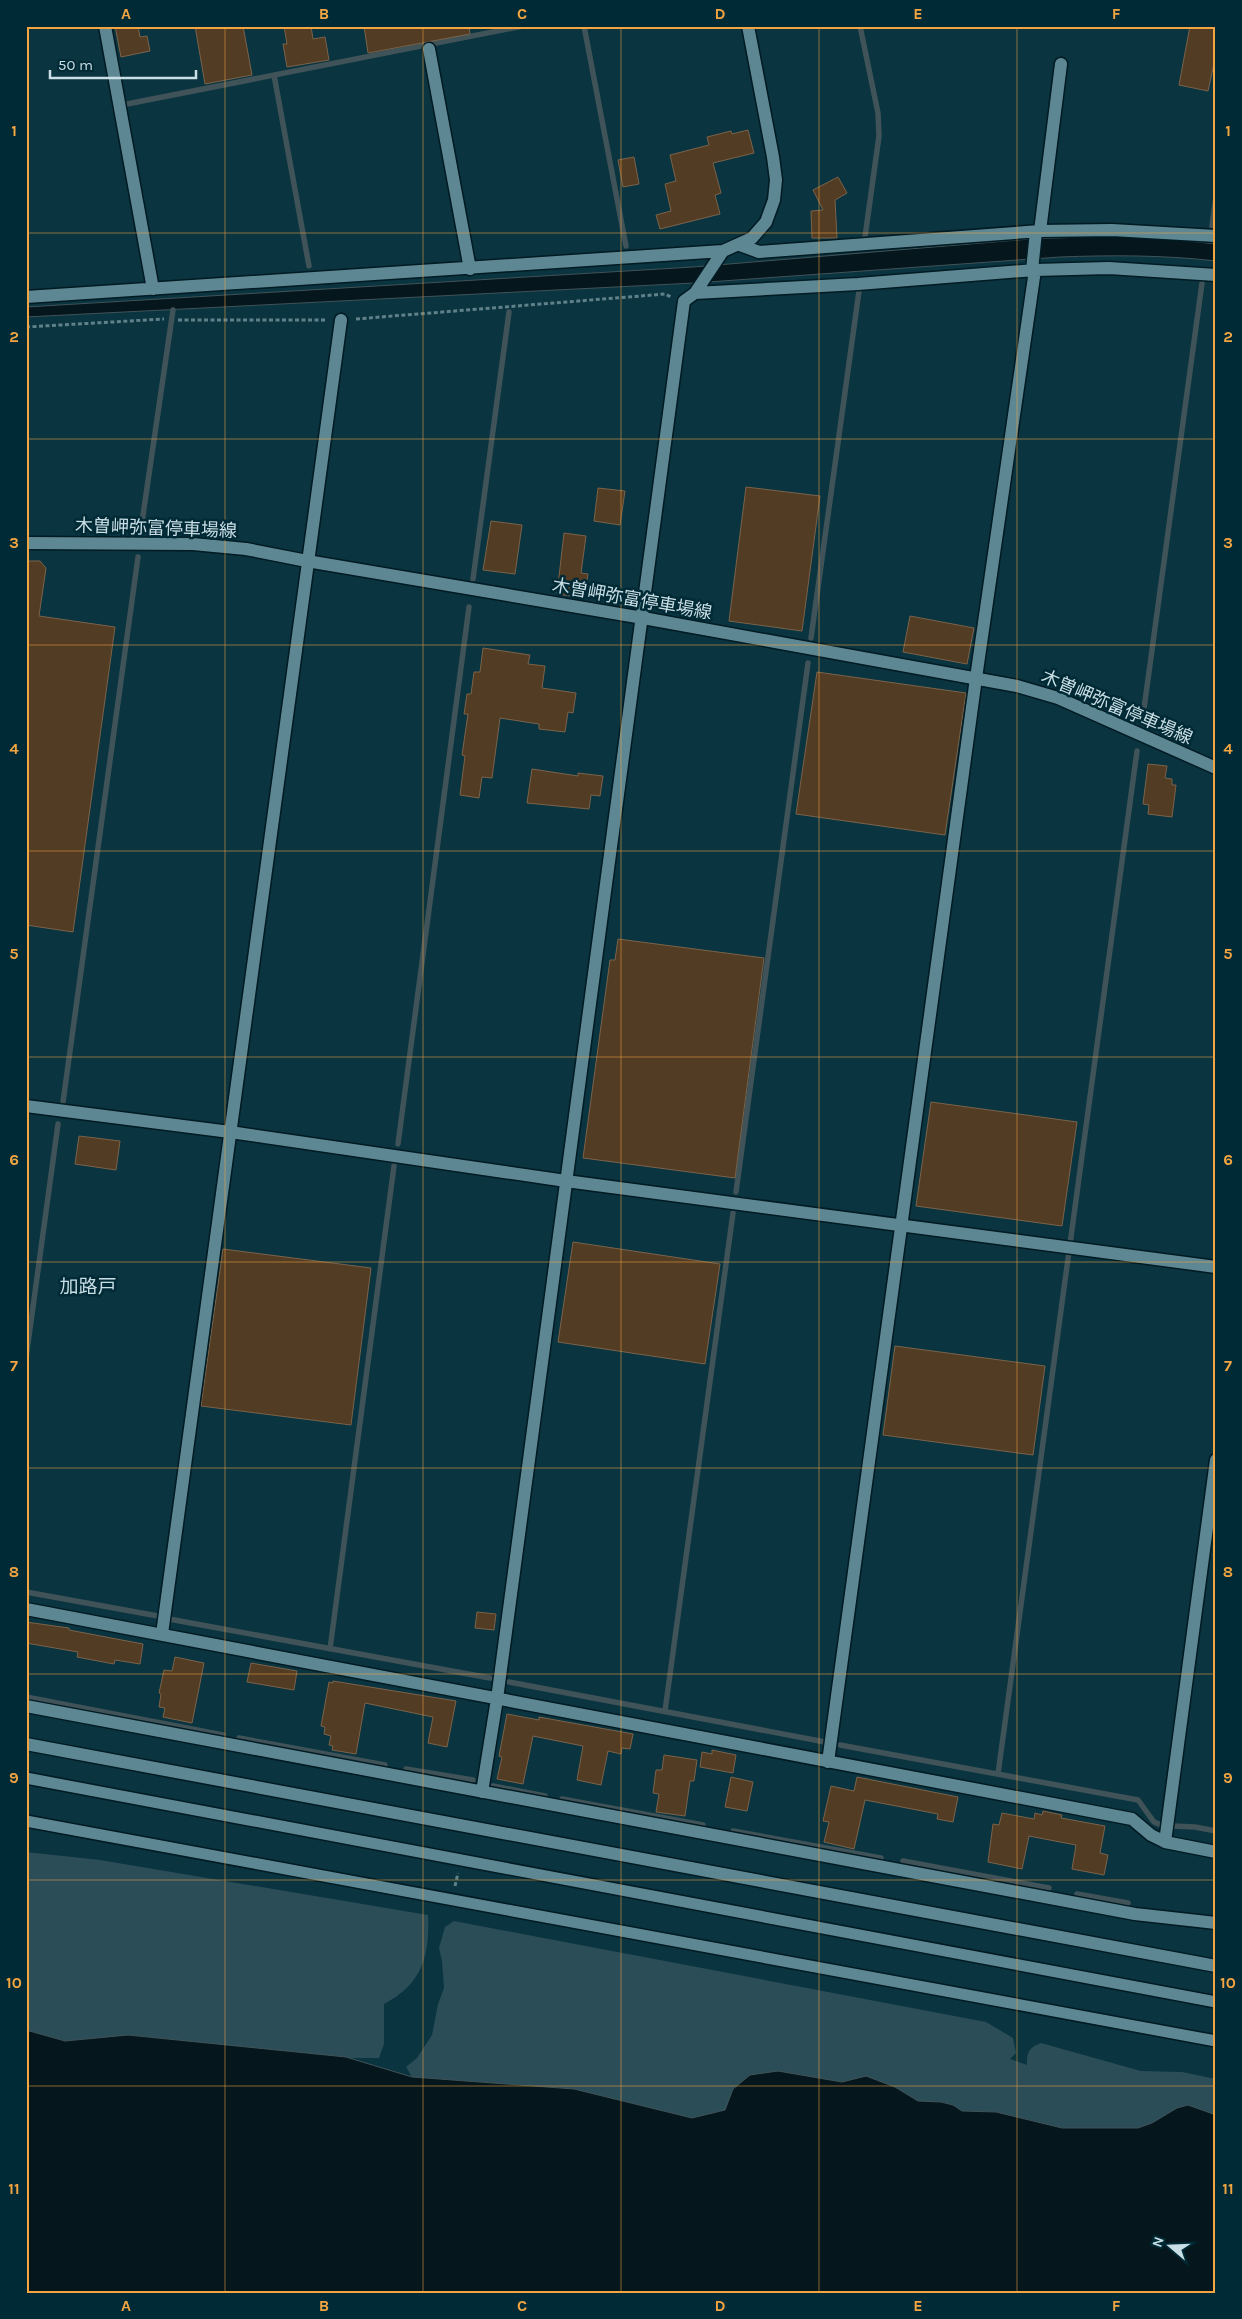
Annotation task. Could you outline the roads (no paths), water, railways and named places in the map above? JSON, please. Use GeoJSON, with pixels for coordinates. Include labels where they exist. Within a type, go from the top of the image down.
{"type":"FeatureCollection","features":[{"type":"Feature","properties":{"kind":"street"},"geometry":{"type":"LineString","coordinates":[[105,26],[153,289]]}},
{"type":"Feature","properties":{"kind":"street"},"geometry":{"type":"LineString","coordinates":[[26,297],[720,255],[752,238],[766,222],[774,200],[776,180],[748,26]]}},
{"type":"Feature","properties":{"kind":"street"},"geometry":{"type":"LineString","coordinates":[[429,50],[470,269]]}},
{"type":"Feature","properties":{"kind":"street"},"geometry":{"type":"LineString","coordinates":[[828,1762],[1061,64]]}},
{"type":"Feature","properties":{"kind":"street"},"geometry":{"type":"LineString","coordinates":[[740,245],[760,252],[1037,233],[1112,230],[1216,236]]}},
{"type":"Feature","properties":{"kind":"street"},"geometry":{"type":"LineString","coordinates":[[482,1792],[497,1698],[684,301],[695,293],[720,255]]}},
{"type":"Feature","properties":{"kind":"street"},"geometry":{"type":"LineString","coordinates":[[695,293],[858,284],[1033,269],[1109,268],[1216,275]]}},
{"type":"Feature","properties":{"kind":"street"},"geometry":{"type":"LineString","coordinates":[[162,1634],[341,320]]}},
{"type":"Feature","properties":{"kind":"street","name":"木曽岬弥富停車場線"},"geometry":{"type":"LineString","coordinates":[[26,543],[193,544],[246,549],[307,562],[642,618],[976,678],[1017,686],[1058,698],[1216,768]]}},
{"type":"Feature","properties":{"kind":"street"},"geometry":{"type":"LineString","coordinates":[[26,1106],[230,1132],[566,1181],[903,1224],[1216,1267]]}},
{"type":"Feature","properties":{"kind":"street"},"geometry":{"type":"LineString","coordinates":[[1165,1842],[1216,1460]]}},
{"type":"Feature","properties":{"kind":"street"},"geometry":{"type":"LineString","coordinates":[[26,1609],[1132,1818],[1151,1835],[1165,1842],[1216,1852]]}},
{"type":"Feature","properties":{"kind":"street"},"geometry":{"type":"LineString","coordinates":[[26,1706],[1135,1914],[1216,1923]]}},
{"type":"Feature","properties":{"kind":"street"},"geometry":{"type":"LineString","coordinates":[[26,1744],[1216,1966]]}},
{"type":"Feature","properties":{"kind":"lane"},"geometry":{"type":"LineString","coordinates":[[26,1778],[1216,2002]]}},
{"type":"Feature","properties":{"kind":"lane"},"geometry":{"type":"LineString","coordinates":[[26,1821],[1216,2041]]}},
{"type":"Feature","properties":{"kind":"waterway"},"geometry":{"type":"LineString","coordinates":[[127,104],[523,26]]}},
{"type":"Feature","properties":{"kind":"waterway"},"geometry":{"type":"LineString","coordinates":[[584,26],[626,246]]}},
{"type":"Feature","properties":{"kind":"waterway"},"geometry":{"type":"LineString","coordinates":[[860,26],[878,113],[879,136],[865,237]]}},
{"type":"Feature","properties":{"kind":"waterway"},"geometry":{"type":"LineString","coordinates":[[274,75],[309,266]]}},
{"type":"Feature","properties":{"kind":"waterway"},"geometry":{"type":"LineString","coordinates":[[1212,226],[1216,197]]}},
{"type":"Feature","properties":{"kind":"waterway"},"geometry":{"type":"LineString","coordinates":[[1143,716],[1202,283]]}},
{"type":"Feature","properties":{"kind":"waterway"},"geometry":{"type":"LineString","coordinates":[[811,638],[859,291]]}},
{"type":"Feature","properties":{"kind":"waterway"},"geometry":{"type":"LineString","coordinates":[[142,522],[173,310]]}},
{"type":"Feature","properties":{"kind":"waterway"},"geometry":{"type":"LineString","coordinates":[[473,579],[509,312]]}},
{"type":"Feature","properties":{"kind":"waterway"},"geometry":{"type":"LineString","coordinates":[[63,1102],[138,557]]}},
{"type":"Feature","properties":{"kind":"waterway"},"geometry":{"type":"LineString","coordinates":[[398,1144],[469,607]]}},
{"type":"Feature","properties":{"kind":"waterway"},"geometry":{"type":"LineString","coordinates":[[736,1192],[808,663]]}},
{"type":"Feature","properties":{"kind":"waterway"},"geometry":{"type":"LineString","coordinates":[[998,1774],[1137,751]]}},
{"type":"Feature","properties":{"kind":"waterway"},"geometry":{"type":"LineString","coordinates":[[26,1358],[58,1124]]}},
{"type":"Feature","properties":{"kind":"waterway"},"geometry":{"type":"LineString","coordinates":[[330,1649],[394,1166]]}},
{"type":"Feature","properties":{"kind":"waterway"},"geometry":{"type":"LineString","coordinates":[[665,1711],[733,1213]]}},
{"type":"Feature","properties":{"kind":"waterway"},"geometry":{"type":"LineString","coordinates":[[26,1592],[158,1616]]}},
{"type":"Feature","properties":{"kind":"waterway"},"geometry":{"type":"LineString","coordinates":[[169,1619],[490,1678]]}},
{"type":"Feature","properties":{"kind":"waterway"},"geometry":{"type":"LineString","coordinates":[[509,1682],[825,1742]]}},
{"type":"Feature","properties":{"kind":"waterway"},"geometry":{"type":"LineString","coordinates":[[26,1697],[223,1735]]}},
{"type":"Feature","properties":{"kind":"waterway"},"geometry":{"type":"LineString","coordinates":[[239,1738],[385,1765]]}},
{"type":"Feature","properties":{"kind":"waterway"},"geometry":{"type":"LineString","coordinates":[[840,1745],[1138,1800],[1154,1822],[1161,1825]]}},
{"type":"Feature","properties":{"kind":"waterway"},"geometry":{"type":"LineString","coordinates":[[406,1769],[473,1780]]}},
{"type":"Feature","properties":{"kind":"waterway"},"geometry":{"type":"LineString","coordinates":[[493,1786],[545,1796]]}},
{"type":"Feature","properties":{"kind":"waterway"},"geometry":{"type":"LineString","coordinates":[[562,1799],[703,1825]]}},
{"type":"Feature","properties":{"kind":"waterway"},"geometry":{"type":"LineString","coordinates":[[1173,1826],[1195,1827],[1216,1831]]}},
{"type":"Feature","properties":{"kind":"waterway"},"geometry":{"type":"LineString","coordinates":[[733,1831],[881,1858]]}},
{"type":"Feature","properties":{"kind":"waterway"},"geometry":{"type":"LineString","coordinates":[[903,1861],[1049,1888]]}},
{"type":"Feature","properties":{"kind":"waterway"},"geometry":{"type":"LineString","coordinates":[[1077,1894],[1128,1903]]}},
{"type":"Feature","properties":{"kind":"district","name":"加路戸"},"geometry":{"type":"Point","coordinates":[88,1287]}}]}
